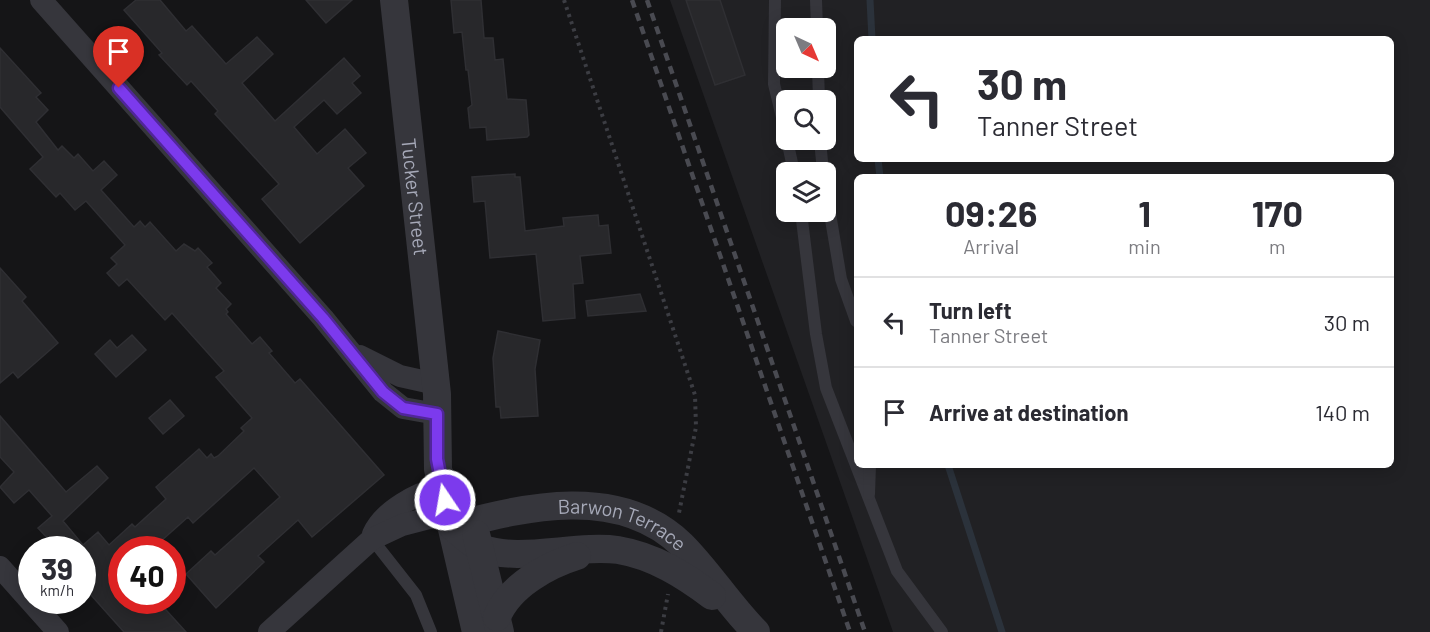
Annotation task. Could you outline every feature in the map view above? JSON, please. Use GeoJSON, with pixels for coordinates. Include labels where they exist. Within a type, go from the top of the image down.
{"type":"FeatureCollection","features":[{"type":"Feature","properties":{"kind":"street"},"geometry":{"type":"LineString","coordinates":[[40,0],[351,351],[378,387],[395,403],[407,409],[438,401]]}},
{"type":"Feature","properties":{"kind":"street","name":"Tucker Street"},"geometry":{"type":"LineString","coordinates":[[394,0],[438,401],[460,515],[491,627]]}},
{"type":"Feature","properties":{"kind":"street"},"geometry":{"type":"LineString","coordinates":[[351,351],[400,376],[438,401]]}},
{"type":"Feature","properties":{"kind":"street","name":"Barwon Terrace"},"geometry":{"type":"LineString","coordinates":[[460,515],[577,504],[612,510],[638,518],[676,540],[747,623]]}},
{"type":"Feature","properties":{"kind":"street"},"geometry":{"type":"LineString","coordinates":[[269,632],[372,539],[402,525],[460,515]]}},
{"type":"Feature","properties":{"kind":"street","name":"Barwon Terrace"},"geometry":{"type":"LineString","coordinates":[[460,515],[505,553],[587,549],[618,550],[652,560],[672,569],[747,623]]}},
{"type":"Feature","properties":{"kind":"street","name":"Barwon Terrace"},"geometry":{"type":"LineString","coordinates":[[491,627],[509,598],[546,568],[580,555],[618,550]]}},
{"type":"Feature","properties":{"kind":"street"},"geometry":{"type":"LineString","coordinates":[[0,567],[57,632]]}},
{"type":"Feature","properties":{"kind":"lane"},"geometry":{"type":"LineString","coordinates":[[775,0],[774,84],[776,92]]}},
{"type":"Feature","properties":{"kind":"lane"},"geometry":{"type":"LineString","coordinates":[[816,0],[817,18]]}},
{"type":"Feature","properties":{"kind":"lane"},"geometry":{"type":"LineString","coordinates":[[802,222],[816,334],[826,388],[854,460]]}},
{"type":"Feature","properties":{"kind":"lane"},"geometry":{"type":"LineString","coordinates":[[831,222],[841,279],[854,315]]}},
{"type":"Feature","properties":{"kind":"lane"},"geometry":{"type":"LineString","coordinates":[[857,468],[897,571],[942,632]]}},
{"type":"Feature","properties":{"kind":"lane"},"geometry":{"type":"LineString","coordinates":[[869,498],[870,468]]}},
{"type":"Feature","properties":{"kind":"lane"},"geometry":{"type":"LineString","coordinates":[[372,539],[416,595],[431,632]]}},
{"type":"Feature","properties":{"kind":"path"},"geometry":{"type":"LineString","coordinates":[[564,0],[695,395],[696,427],[681,498],[676,540]]}},
{"type":"Feature","properties":{"kind":"path"},"geometry":{"type":"LineString","coordinates":[[661,632],[672,569]]}},
{"type":"Feature","properties":{"kind":"shaded area"},"geometry":{"type":"Polygon","coordinates":[[[670,0],[1430,0],[1430,632],[893,632],[670,0]]]}},
{"type":"Feature","properties":{"kind":"building"},"geometry":{"type":"Polygon","coordinates":[[[136,0],[160,0],[186,31],[192,26],[226,64],[257,37],[273,54],[242,83],[275,121],[344,58],[360,76],[352,83],[361,93],[337,114],[324,100],[294,127],[317,154],[345,129],[366,153],[348,168],[364,186],[300,243],[262,199],[279,184],[215,114],[218,111],[191,81],[187,85],[159,55],[162,53],[124,10],[136,0]]]}},
{"type":"Feature","properties":{"kind":"building"},"geometry":{"type":"Polygon","coordinates":[[[306,0],[352,0],[326,23],[306,0]]]}},
{"type":"Feature","properties":{"kind":"building"},"geometry":{"type":"Polygon","coordinates":[[[451,0],[481,0],[484,38],[493,38],[495,60],[503,59],[507,99],[526,100],[529,135],[527,137],[487,140],[486,127],[470,128],[468,108],[472,105],[468,70],[466,70],[462,32],[454,33],[451,0]]]}},
{"type":"Feature","properties":{"kind":"building"},"geometry":{"type":"Polygon","coordinates":[[[686,0],[720,0],[745,75],[715,85],[686,0]]]}},
{"type":"Feature","properties":{"kind":"building"},"geometry":{"type":"Polygon","coordinates":[[[0,48],[41,93],[36,97],[48,110],[36,122],[58,150],[62,146],[74,158],[78,154],[93,171],[104,161],[117,175],[101,190],[134,227],[140,221],[145,227],[150,222],[176,251],[184,244],[195,251],[198,248],[212,263],[207,267],[221,283],[216,288],[231,304],[226,309],[228,312],[226,314],[252,344],[260,337],[272,351],[269,353],[295,383],[300,379],[384,475],[312,537],[298,520],[258,556],[264,562],[216,608],[186,574],[211,551],[215,555],[280,497],[254,468],[193,523],[188,517],[167,536],[119,536],[132,524],[135,527],[166,499],[156,487],[199,449],[207,458],[211,454],[214,458],[218,456],[244,431],[241,428],[252,418],[216,377],[224,371],[172,313],[165,320],[127,279],[119,286],[107,273],[117,264],[111,258],[125,245],[86,201],[75,210],[60,193],[56,197],[30,169],[43,157],[0,107],[0,48]]]}},
{"type":"Feature","properties":{"kind":"building"},"geometry":{"type":"Polygon","coordinates":[[[515,174],[515,177],[520,177],[525,231],[564,226],[563,218],[598,215],[599,226],[608,225],[611,253],[580,256],[583,283],[573,284],[575,318],[543,321],[536,254],[490,258],[485,201],[474,202],[472,177],[515,174]]]}},
{"type":"Feature","properties":{"kind":"building"},"geometry":{"type":"Polygon","coordinates":[[[0,268],[26,297],[22,301],[58,343],[18,378],[13,372],[0,383],[0,268]]]}},
{"type":"Feature","properties":{"kind":"building"},"geometry":{"type":"Polygon","coordinates":[[[640,294],[646,311],[588,316],[586,301],[640,294]]]}},
{"type":"Feature","properties":{"kind":"building"},"geometry":{"type":"Polygon","coordinates":[[[498,331],[540,340],[535,369],[538,416],[501,418],[500,407],[496,407],[493,358],[498,331]]]}},
{"type":"Feature","properties":{"kind":"building"},"geometry":{"type":"Polygon","coordinates":[[[132,335],[146,350],[116,377],[95,354],[110,340],[117,348],[132,335]]]}},
{"type":"Feature","properties":{"kind":"building"},"geometry":{"type":"Polygon","coordinates":[[[170,400],[184,416],[163,434],[149,418],[170,400]]]}},
{"type":"Feature","properties":{"kind":"building"},"geometry":{"type":"Polygon","coordinates":[[[0,416],[66,492],[97,466],[108,478],[63,521],[76,536],[45,536],[38,528],[52,516],[29,490],[14,503],[0,487],[14,472],[0,457],[0,416]]]}},
{"type":"Feature","properties":{"kind":"building"},"geometry":{"type":"Polygon","coordinates":[[[98,532],[108,544],[108,614],[170,614],[186,632],[124,632],[96,601],[96,536],[93,536],[98,532]]]}},
{"type":"Feature","properties":{"kind":"waterway"},"geometry":{"type":"LineString","coordinates":[[870,0],[872,36]]}},
{"type":"Feature","properties":{"kind":"waterway"},"geometry":{"type":"LineString","coordinates":[[878,162],[880,174]]}},
{"type":"Feature","properties":{"kind":"waterway"},"geometry":{"type":"LineString","coordinates":[[949,468],[1002,632]]}},
{"type":"Feature","properties":{"kind":"railway"},"geometry":{"type":"LineString","coordinates":[[632,0],[850,632]]}},
{"type":"Feature","properties":{"kind":"railway"},"geometry":{"type":"LineString","coordinates":[[647,0],[865,632]]}},
{"type":"Feature","properties":{"kind":"route"},"geometry":{"type":"LineString","coordinates":[[119,88],[323,318],[383,392],[403,408],[437,414],[437,459],[445,500]]}}]}
